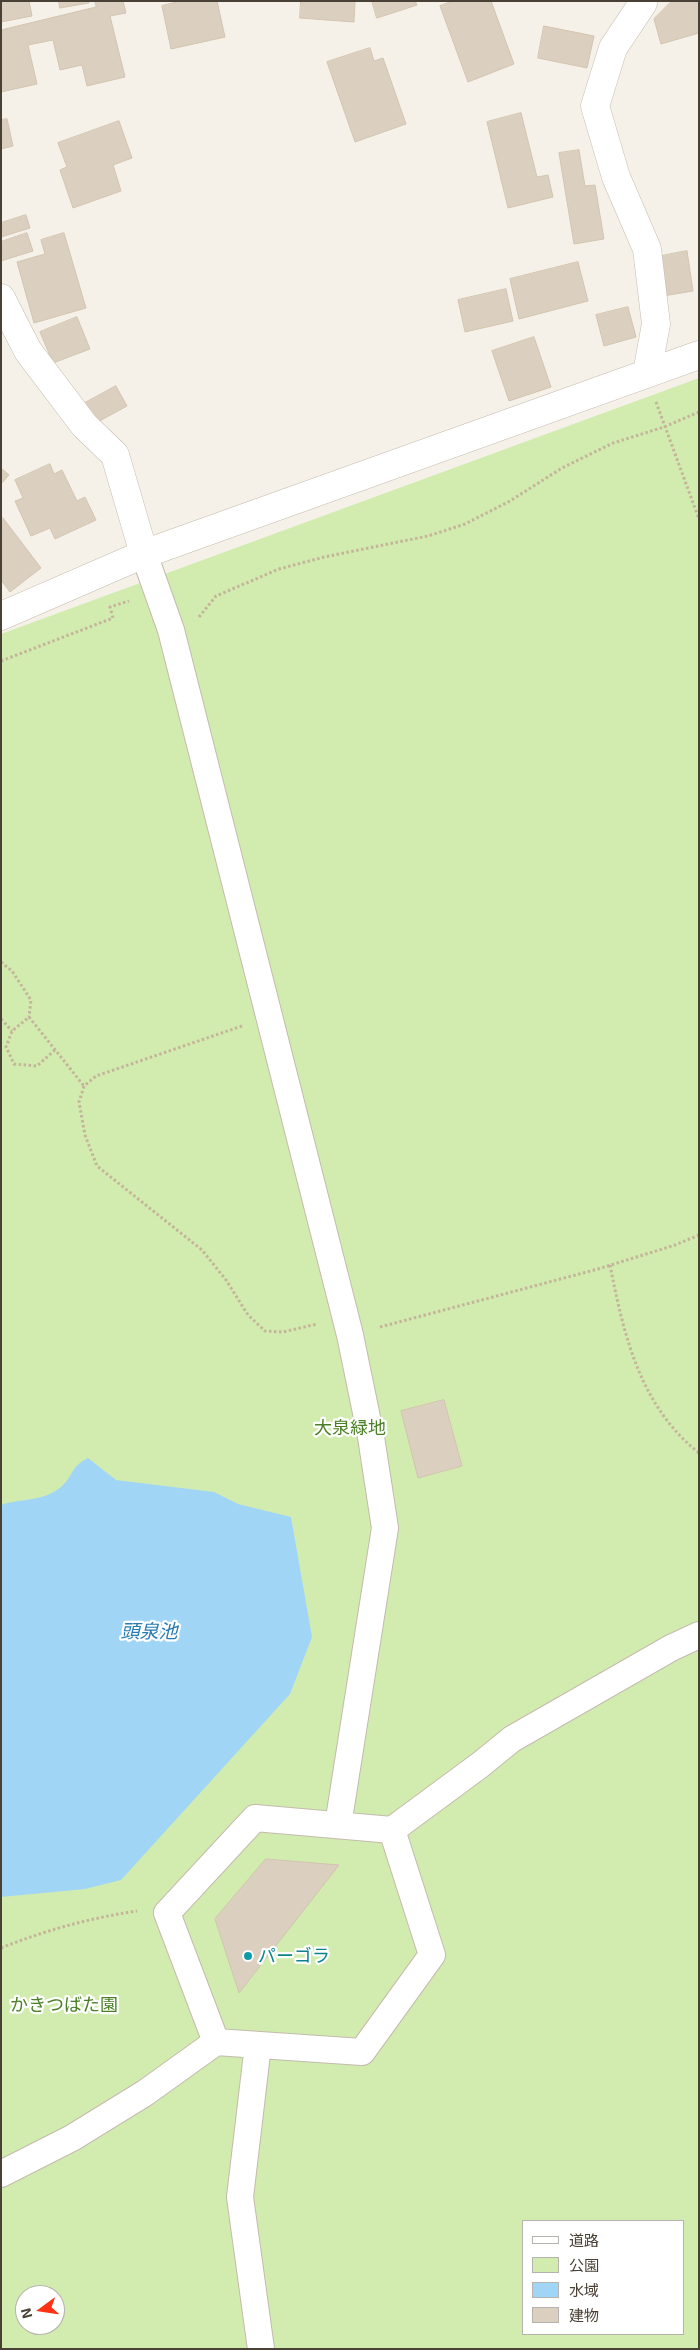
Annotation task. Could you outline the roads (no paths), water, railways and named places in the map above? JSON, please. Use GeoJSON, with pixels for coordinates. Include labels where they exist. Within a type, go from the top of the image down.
{"type":"FeatureCollection","features":[{"type":"Feature","properties":{"kind":"street"},"geometry":{"type":"LineString","coordinates":[[643,3],[613,48],[594,106],[616,177],[647,249],[656,324],[647,373]]}},
{"type":"Feature","properties":{"kind":"street"},"geometry":{"type":"LineString","coordinates":[[1,298],[28,351],[84,425],[115,455],[144,554],[171,630],[348,1326],[371,1437],[385,1528],[338,1825]]}},
{"type":"Feature","properties":{"kind":"street"},"geometry":{"type":"LineString","coordinates":[[1,616],[144,554],[699,355]]}},
{"type":"Feature","properties":{"kind":"street"},"geometry":{"type":"LineString","coordinates":[[216,2042],[167,1913],[255,1818],[392,1830],[512,1739],[671,1648],[699,1635]]}},
{"type":"Feature","properties":{"kind":"street"},"geometry":{"type":"LineString","coordinates":[[1,2174],[72,2138],[145,2093],[216,2042],[362,2052],[432,1955],[392,1830]]}},
{"type":"Feature","properties":{"kind":"street"},"geometry":{"type":"LineString","coordinates":[[258,2045],[240,2197],[261,2349]]}},
{"type":"Feature","properties":{"kind":"water","name":"頭泉池"},"geometry":{"type":"Polygon","coordinates":[[[88,1458],[116,1480],[214,1492],[238,1504],[291,1517],[312,1637],[290,1694],[121,1880],[85,1889],[1,1897],[1,1505],[48,1495],[62,1486],[75,1468],[88,1458]]]}},
{"type":"Feature","properties":{"kind":"place","name":"パーゴラ"},"geometry":{"type":"Point","coordinates":[248,1956]}},
{"type":"Feature","properties":{"kind":"park label","name":"大泉緑地"},"geometry":{"type":"Point","coordinates":[350,1428]}},
{"type":"Feature","properties":{"kind":"park label","name":"かきつばた園"},"geometry":{"type":"Point","coordinates":[64,2005]}}]}
